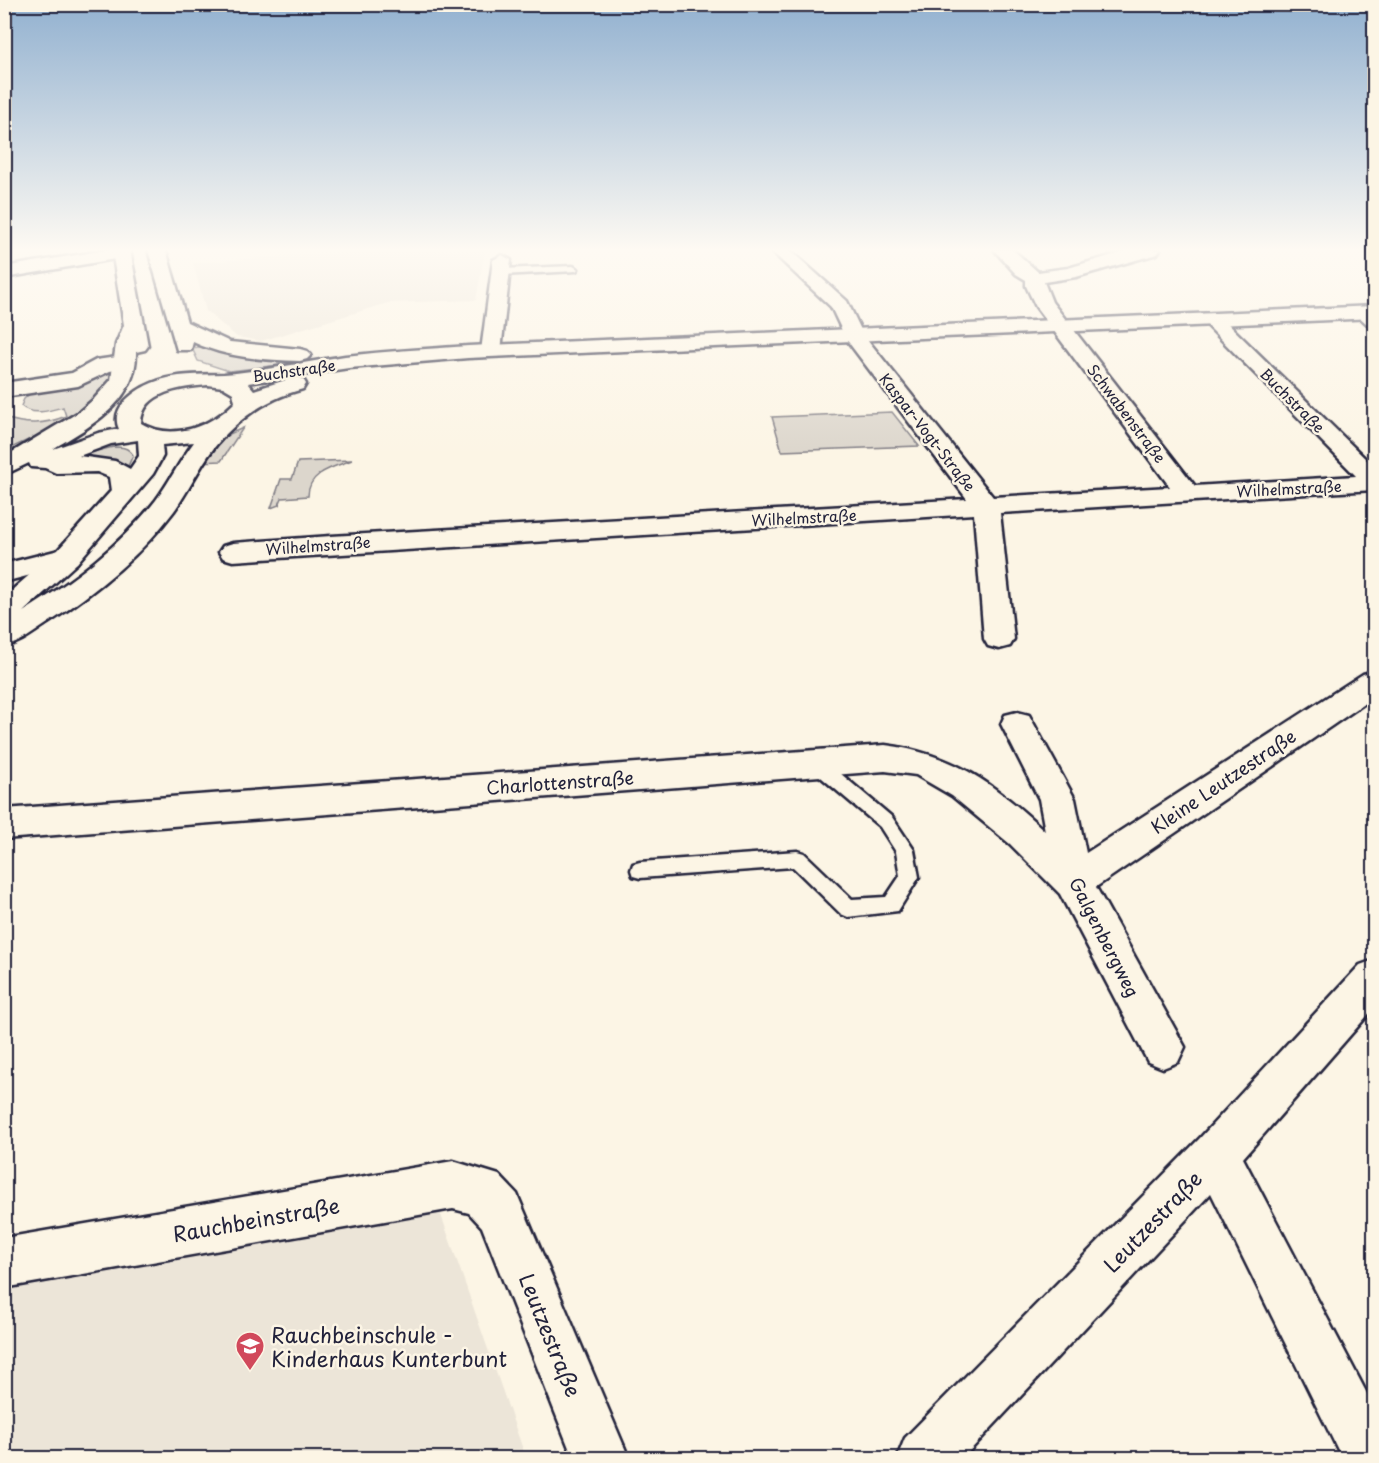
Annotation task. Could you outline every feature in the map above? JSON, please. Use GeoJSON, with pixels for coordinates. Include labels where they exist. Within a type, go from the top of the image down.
{"type":"FeatureCollection","features":[{"type":"Feature","properties":{"kind":"street"},"geometry":{"type":"LineString","coordinates":[[4,613],[67,557],[124,492],[151,456],[143,434],[129,426],[126,418],[146,377],[132,318]]}},
{"type":"Feature","properties":{"kind":"street"},"geometry":{"type":"LineString","coordinates":[[4,637],[73,594],[119,556],[166,503],[195,453],[237,413],[248,396],[244,389],[190,368],[178,318]]}},
{"type":"Feature","properties":{"kind":"street"},"geometry":{"type":"LineString","coordinates":[[491,351],[495,318]]}},
{"type":"Feature","properties":{"kind":"street","name":"Kaspar-Vogt-Straße"},"geometry":{"type":"LineString","coordinates":[[846,318],[853,335],[986,506]]}},
{"type":"Feature","properties":{"kind":"street","name":"Schwabenstraße"},"geometry":{"type":"LineString","coordinates":[[1055,318],[1188,494]]}},
{"type":"Feature","properties":{"kind":"street","name":"Buchstraße"},"geometry":{"type":"LineString","coordinates":[[4,473],[106,425],[133,405],[164,387],[217,379],[407,357],[491,351],[1267,318]]}},
{"type":"Feature","properties":{"kind":"street","name":"Buchstraße"},"geometry":{"type":"LineString","coordinates":[[1212,320],[1374,482]]}},
{"type":"Feature","properties":{"kind":"street"},"geometry":{"type":"LineString","coordinates":[[180,326],[213,346],[238,351],[407,357]]}},
{"type":"Feature","properties":{"kind":"street"},"geometry":{"type":"LineString","coordinates":[[4,473],[92,412],[111,396],[123,379],[127,360],[126,344],[133,327]]}},
{"type":"Feature","properties":{"kind":"street","name":"Buchstraße"},"geometry":{"type":"LineString","coordinates":[[4,473],[96,441],[143,434],[189,436],[294,384],[436,355]]}},
{"type":"Feature","properties":{"kind":"street"},"geometry":{"type":"LineString","coordinates":[[10,392],[78,379],[104,365],[117,363]]}},
{"type":"Feature","properties":{"kind":"street"},"geometry":{"type":"LineString","coordinates":[[4,473],[68,464],[104,465],[121,474],[124,492]]}},
{"type":"Feature","properties":{"kind":"street","name":"Wilhelmstraße"},"geometry":{"type":"LineString","coordinates":[[233,552],[271,547],[1374,482]]}},
{"type":"Feature","properties":{"kind":"street"},"geometry":{"type":"LineString","coordinates":[[986,506],[999,639]]}},
{"type":"Feature","properties":{"kind":"street"},"geometry":{"type":"LineString","coordinates":[[4,573],[67,557]]}},
{"type":"Feature","properties":{"kind":"street","name":"Kleine Leutzestraße"},"geometry":{"type":"LineString","coordinates":[[1073,882],[1374,682]]}},
{"type":"Feature","properties":{"kind":"street","name":"Galgenbergweg"},"geometry":{"type":"LineString","coordinates":[[1017,724],[1057,799],[1073,882],[1163,1047]]}},
{"type":"Feature","properties":{"kind":"street","name":"Charlottenstraße"},"geometry":{"type":"LineString","coordinates":[[4,824],[885,758],[923,764],[943,773],[975,795],[1047,856],[1073,882]]}},
{"type":"Feature","properties":{"kind":"street","name":"Leutzestraße"},"geometry":{"type":"LineString","coordinates":[[925,1458],[1216,1154],[1374,979]]}},
{"type":"Feature","properties":{"kind":"street"},"geometry":{"type":"LineString","coordinates":[[1216,1154],[1368,1452],[1374,1458]]}},
{"type":"Feature","properties":{"kind":"street","name":"Rauchbeinstraße"},"geometry":{"type":"LineString","coordinates":[[4,1263],[453,1185],[482,1192],[500,1210]]}},
{"type":"Feature","properties":{"kind":"street","name":"Leutzestraße"},"geometry":{"type":"LineString","coordinates":[[500,1210],[601,1458]]}},
{"type":"Feature","properties":{"kind":"lane"},"geometry":{"type":"LineString","coordinates":[[640,870],[797,859],[848,908],[891,905],[910,878],[905,850],[886,822],[815,762]]}},
{"type":"Feature","properties":{"kind":"shaded area"},"geometry":{"type":"Polygon","coordinates":[[[215,318],[337,318],[261,341],[237,337],[215,318]]]}},
{"type":"Feature","properties":{"kind":"shaded area"},"geometry":{"type":"Polygon","coordinates":[[[199,347],[251,358],[307,358],[304,362],[229,371],[198,361],[192,348],[199,347]]]}},
{"type":"Feature","properties":{"kind":"shaded area"},"geometry":{"type":"Polygon","coordinates":[[[116,366],[110,381],[87,407],[53,428],[5,451],[5,418],[35,423],[66,416],[63,407],[35,412],[21,406],[24,399],[33,391],[116,366]]]}},
{"type":"Feature","properties":{"kind":"shaded area"},"geometry":{"type":"Polygon","coordinates":[[[892,412],[919,446],[782,451],[772,417],[892,412]]]}},
{"type":"Feature","properties":{"kind":"shaded area"},"geometry":{"type":"Polygon","coordinates":[[[243,428],[221,461],[200,462],[225,436],[243,428]]]}},
{"type":"Feature","properties":{"kind":"shaded area"},"geometry":{"type":"Polygon","coordinates":[[[113,447],[124,448],[131,452],[133,455],[128,466],[114,460],[77,456],[113,447]]]}},
{"type":"Feature","properties":{"kind":"shaded area"},"geometry":{"type":"Polygon","coordinates":[[[352,460],[330,468],[317,476],[312,481],[308,496],[282,498],[279,505],[271,508],[281,479],[292,479],[298,462],[352,460]]]}},
{"type":"Feature","properties":{"kind":"shaded area","name":"Rauchbeinschule - Kinderhaus Kunterbunt"},"geometry":{"type":"Polygon","coordinates":[[[440,1212],[526,1458],[5,1458],[5,1284],[440,1212]]]}},
{"type":"Feature","properties":{"kind":"place","name":"Rauchbeinschule - Kinderhaus Kunterbunt"},"geometry":{"type":"Point","coordinates":[250,1372]}}]}
